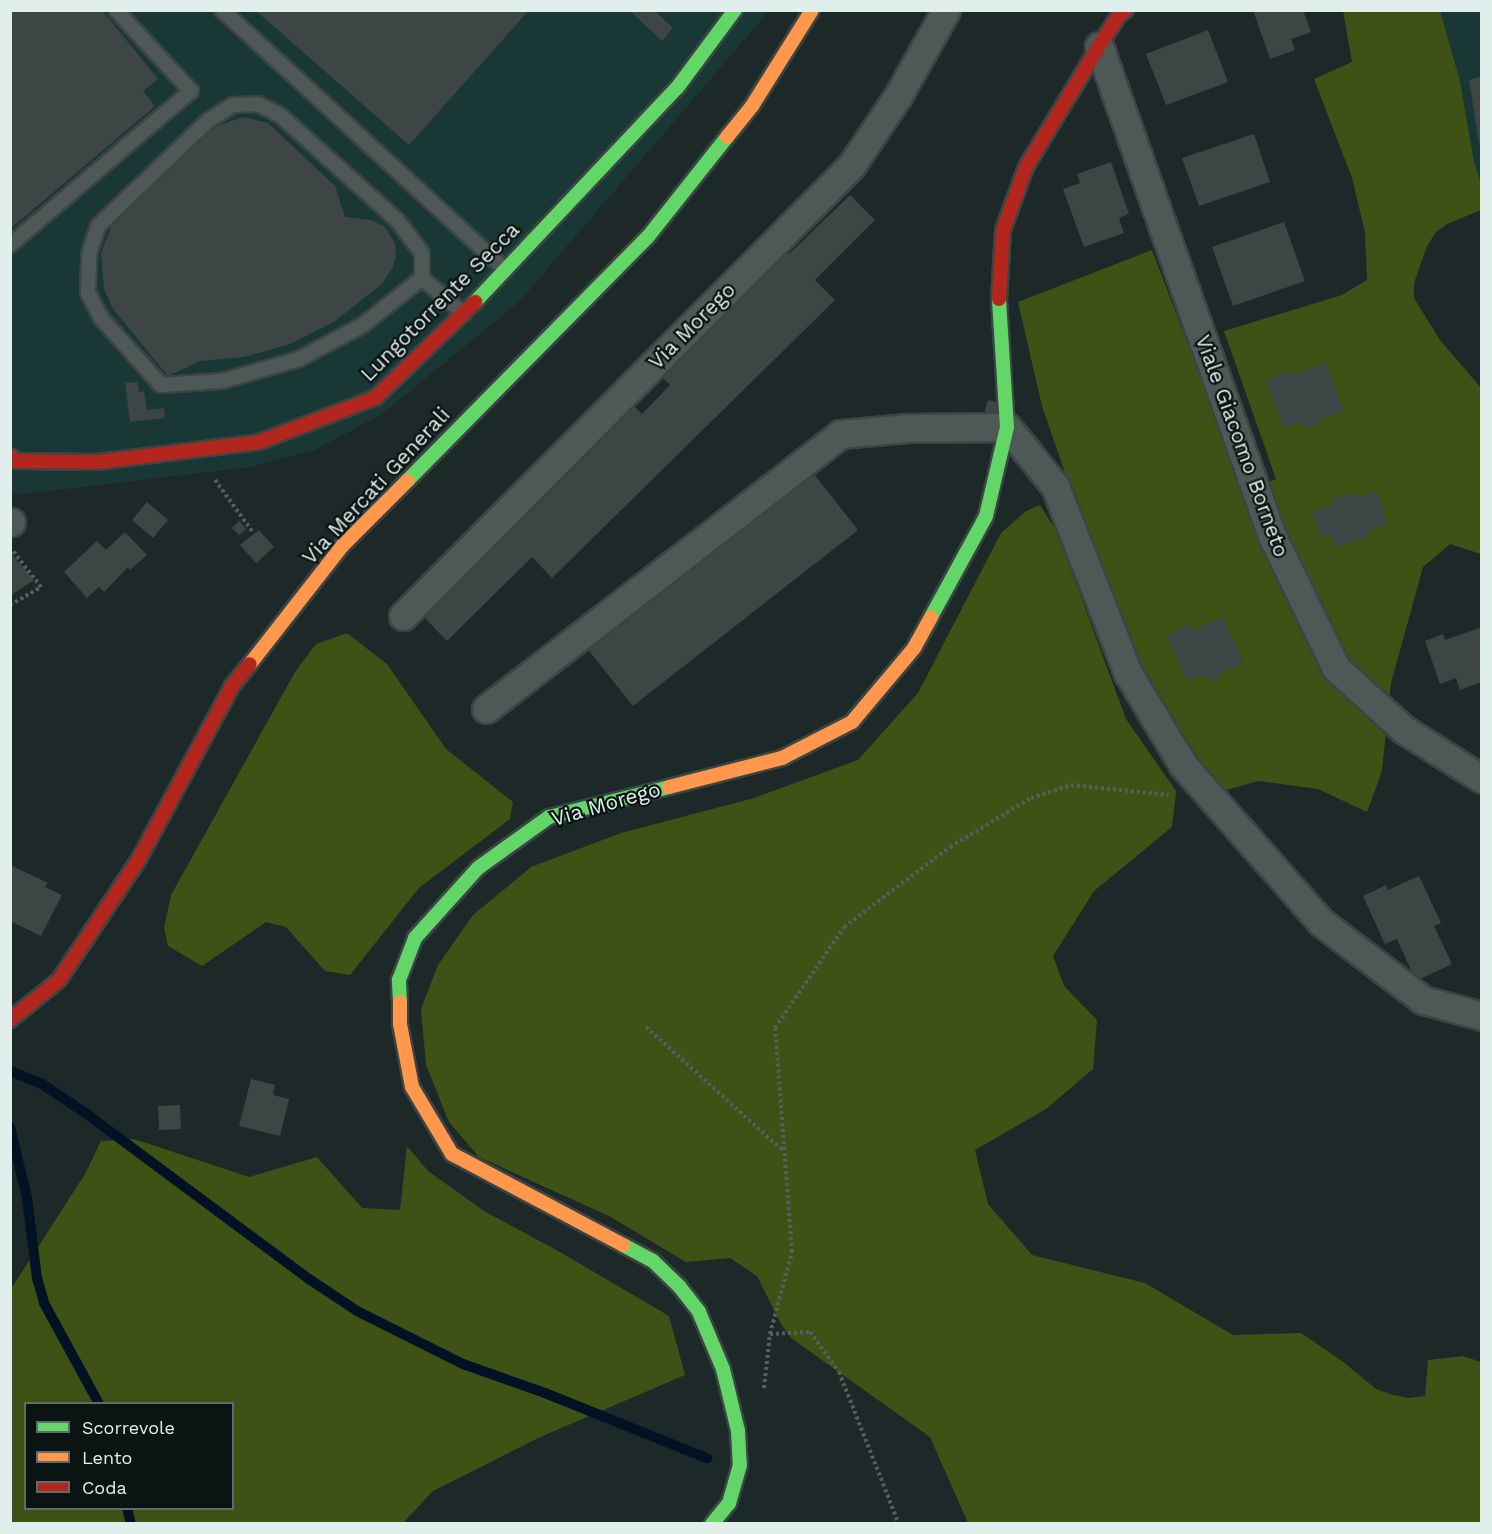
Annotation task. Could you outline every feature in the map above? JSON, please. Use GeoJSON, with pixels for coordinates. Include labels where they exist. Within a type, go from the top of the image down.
{"type":"FeatureCollection","features":[{"type":"Feature","properties":{"kind":"main road","name":"Lungotorrente Secca"},"geometry":{"type":"LineString","coordinates":[[10,456],[16,460],[97,462],[259,442],[375,398],[464,314],[687,77],[735,10]]}},
{"type":"Feature","properties":{"kind":"main road","name":"Via Mercati Generali"},"geometry":{"type":"LineString","coordinates":[[10,1020],[59,980],[139,859],[232,686],[343,545],[647,238],[752,106],[812,10]]}},
{"type":"Feature","properties":{"kind":"main road","name":"Via Morego"},"geometry":{"type":"LineString","coordinates":[[712,1524],[729,1503],[735,1485],[740,1465],[738,1431],[723,1369],[699,1312],[679,1286],[653,1262],[452,1154],[412,1087],[400,1024],[399,980],[415,938],[478,868],[549,817],[782,758],[852,722],[914,648],[986,516],[1007,427],[999,300],[1003,230],[1026,167],[1099,46],[1120,14],[1126,10]]}},
{"type":"Feature","properties":{"kind":"street","name":"Via Morego"},"geometry":{"type":"LineString","coordinates":[[404,616],[851,166],[898,96],[946,10]]}},
{"type":"Feature","properties":{"kind":"street","name":"Viale Giacomo Borneto"},"geometry":{"type":"LineString","coordinates":[[1099,46],[1272,536],[1336,668],[1403,729],[1482,779]]}},
{"type":"Feature","properties":{"kind":"street"},"geometry":{"type":"LineString","coordinates":[[486,709],[840,434],[908,428],[1007,427],[1055,486],[1128,673],[1183,765],[1321,922],[1423,1000],[1482,1016]]}},
{"type":"Feature","properties":{"kind":"lane"},"geometry":{"type":"LineString","coordinates":[[10,245],[191,91],[116,10]]}},
{"type":"Feature","properties":{"kind":"lane"},"geometry":{"type":"LineString","coordinates":[[222,10],[506,270]]}},
{"type":"Feature","properties":{"kind":"lane"},"geometry":{"type":"LineString","coordinates":[[422,278],[363,325],[299,359],[222,381],[161,385],[102,318],[88,292],[89,254],[98,226],[209,120],[233,105],[258,104],[280,115],[397,220],[422,253],[422,278],[464,314]]}},
{"type":"Feature","properties":{"kind":"path"},"geometry":{"type":"LineString","coordinates":[[190,450],[227,494],[252,531]]}},
{"type":"Feature","properties":{"kind":"path"},"geometry":{"type":"LineString","coordinates":[[10,549],[40,587],[10,605]]}},
{"type":"Feature","properties":{"kind":"path"},"geometry":{"type":"LineString","coordinates":[[763,1399],[770,1334],[792,1252],[782,1150],[775,1028],[844,927],[950,847],[1031,798],[1071,785],[1213,800]]}},
{"type":"Feature","properties":{"kind":"path"},"geometry":{"type":"LineString","coordinates":[[646,1027],[782,1150]]}},
{"type":"Feature","properties":{"kind":"path"},"geometry":{"type":"LineString","coordinates":[[770,1334],[810,1332],[839,1372],[874,1467],[899,1524]]}},
{"type":"Feature","properties":{"kind":"shaded area"},"geometry":{"type":"Polygon","coordinates":[[[11,11],[769,11],[519,302],[382,414],[317,449],[251,467],[15,495],[11,490],[11,11]]]}},
{"type":"Feature","properties":{"kind":"shaded area"},"geometry":{"type":"Polygon","coordinates":[[[1440,11],[1481,11],[1481,183],[1474,162],[1460,81],[1440,11]]]}},
{"type":"Feature","properties":{"kind":"green space"},"geometry":{"type":"Polygon","coordinates":[[[1343,11],[1440,11],[1460,81],[1474,162],[1481,183],[1481,210],[1447,224],[1436,232],[1427,246],[1414,283],[1414,298],[1440,340],[1481,388],[1481,554],[1450,544],[1423,567],[1391,683],[1382,771],[1367,812],[1318,789],[1258,781],[1223,791],[1175,725],[1133,649],[1096,563],[1042,406],[1018,302],[1152,250],[1244,492],[1276,479],[1224,331],[1342,295],[1367,280],[1365,232],[1352,178],[1314,79],[1352,62],[1343,11]]]}},
{"type":"Feature","properties":{"kind":"green space"},"geometry":{"type":"Polygon","coordinates":[[[1040,505],[1057,532],[1126,719],[1176,791],[1172,827],[1094,891],[1053,956],[1064,986],[1097,1020],[1093,1069],[1046,1109],[975,1150],[988,1204],[1032,1255],[1145,1283],[1233,1335],[1301,1333],[1342,1361],[1376,1389],[1393,1395],[1408,1398],[1425,1396],[1428,1360],[1463,1356],[1481,1362],[1481,1523],[968,1523],[930,1437],[791,1338],[780,1322],[757,1276],[730,1258],[686,1262],[609,1216],[479,1157],[449,1122],[426,1065],[421,1009],[438,965],[473,915],[531,867],[621,833],[754,798],[858,760],[918,693],[1001,533],[1026,511],[1040,505]]]}},
{"type":"Feature","properties":{"kind":"green space"},"geometry":{"type":"Polygon","coordinates":[[[347,633],[387,664],[446,749],[513,802],[510,819],[419,888],[350,975],[325,971],[286,927],[266,922],[202,966],[168,946],[164,928],[171,895],[295,672],[316,644],[347,633]]]}},
{"type":"Feature","properties":{"kind":"green space"},"geometry":{"type":"Polygon","coordinates":[[[134,1139],[249,1177],[317,1157],[362,1208],[400,1210],[407,1146],[428,1171],[484,1211],[560,1252],[669,1316],[685,1375],[538,1438],[433,1491],[403,1523],[11,1523],[11,1289],[85,1174],[101,1141],[134,1139]]]}},
{"type":"Feature","properties":{"kind":"building"},"geometry":{"type":"Polygon","coordinates":[[[10,10],[102,10],[158,79],[143,91],[155,106],[10,229],[10,10]]]}},
{"type":"Feature","properties":{"kind":"building"},"geometry":{"type":"Polygon","coordinates":[[[255,10],[529,10],[409,145],[255,10]]]}},
{"type":"Feature","properties":{"kind":"building"},"geometry":{"type":"Polygon","coordinates":[[[629,10],[654,10],[673,28],[662,41],[629,10]]]}},
{"type":"Feature","properties":{"kind":"building"},"geometry":{"type":"Polygon","coordinates":[[[1253,10],[1303,10],[1311,32],[1291,39],[1295,50],[1270,59],[1253,10]]]}},
{"type":"Feature","properties":{"kind":"building"},"geometry":{"type":"Polygon","coordinates":[[[1208,30],[1228,82],[1166,105],[1146,54],[1208,30]]]}},
{"type":"Feature","properties":{"kind":"building"},"geometry":{"type":"Polygon","coordinates":[[[1482,76],[1482,148],[1480,148],[1469,80],[1482,76]]]}},
{"type":"Feature","properties":{"kind":"building"},"geometry":{"type":"Polygon","coordinates":[[[243,117],[268,123],[335,186],[345,217],[371,220],[385,227],[395,243],[396,256],[393,267],[382,284],[335,321],[290,344],[245,357],[200,361],[168,376],[113,309],[104,289],[101,253],[113,223],[203,137],[217,126],[243,117]]]}},
{"type":"Feature","properties":{"kind":"building"},"geometry":{"type":"Polygon","coordinates":[[[1254,134],[1270,182],[1199,206],[1182,158],[1254,134]]]}},
{"type":"Feature","properties":{"kind":"building"},"geometry":{"type":"Polygon","coordinates":[[[1111,162],[1129,214],[1119,218],[1124,233],[1084,247],[1063,189],[1080,183],[1077,174],[1111,162]]]}},
{"type":"Feature","properties":{"kind":"building"},"geometry":{"type":"Polygon","coordinates":[[[850,195],[875,220],[815,280],[835,300],[552,578],[532,557],[447,641],[419,612],[632,404],[642,414],[670,385],[661,376],[786,252],[789,254],[850,195]]]}},
{"type":"Feature","properties":{"kind":"building"},"geometry":{"type":"Polygon","coordinates":[[[1284,222],[1305,281],[1233,306],[1212,247],[1284,222]]]}},
{"type":"Feature","properties":{"kind":"building"},"geometry":{"type":"Polygon","coordinates":[[[1326,363],[1344,411],[1317,420],[1319,424],[1304,429],[1302,422],[1283,428],[1266,380],[1291,371],[1293,375],[1326,363]]]}},
{"type":"Feature","properties":{"kind":"building"},"geometry":{"type":"Polygon","coordinates":[[[138,382],[139,392],[144,391],[147,410],[164,408],[165,418],[130,422],[125,383],[138,382]]]}},
{"type":"Feature","properties":{"kind":"building"},"geometry":{"type":"Polygon","coordinates":[[[988,400],[1000,403],[995,421],[983,417],[988,400]]]}},
{"type":"Feature","properties":{"kind":"building"},"geometry":{"type":"Polygon","coordinates":[[[814,474],[858,530],[633,706],[586,647],[814,474]]]}},
{"type":"Feature","properties":{"kind":"building"},"geometry":{"type":"Polygon","coordinates":[[[1377,491],[1387,524],[1368,530],[1370,536],[1335,547],[1331,534],[1321,537],[1312,512],[1333,505],[1331,500],[1353,493],[1355,498],[1377,491]]]}},
{"type":"Feature","properties":{"kind":"building"},"geometry":{"type":"Polygon","coordinates":[[[147,502],[168,520],[153,538],[132,520],[147,502]]]}},
{"type":"Feature","properties":{"kind":"building"},"geometry":{"type":"Polygon","coordinates":[[[239,521],[246,529],[239,535],[232,528],[239,521]]]}},
{"type":"Feature","properties":{"kind":"building"},"geometry":{"type":"Polygon","coordinates":[[[259,530],[274,547],[256,563],[240,545],[259,530]]]}},
{"type":"Feature","properties":{"kind":"building"},"geometry":{"type":"Polygon","coordinates":[[[125,532],[147,555],[130,570],[128,567],[104,592],[99,587],[87,598],[64,572],[97,541],[106,550],[125,532]]]}},
{"type":"Feature","properties":{"kind":"building"},"geometry":{"type":"Polygon","coordinates":[[[10,552],[34,580],[10,596],[10,552]]]}},
{"type":"Feature","properties":{"kind":"building"},"geometry":{"type":"Polygon","coordinates":[[[1223,617],[1244,663],[1220,673],[1221,676],[1208,682],[1204,674],[1187,681],[1167,635],[1190,624],[1193,630],[1223,617]]]}},
{"type":"Feature","properties":{"kind":"building"},"geometry":{"type":"Polygon","coordinates":[[[1482,627],[1482,682],[1460,690],[1456,678],[1440,684],[1425,641],[1443,634],[1445,640],[1482,627]]]}},
{"type":"Feature","properties":{"kind":"building"},"geometry":{"type":"Polygon","coordinates":[[[10,865],[48,883],[45,887],[62,895],[41,936],[10,921],[10,865]]]}},
{"type":"Feature","properties":{"kind":"building"},"geometry":{"type":"Polygon","coordinates":[[[1419,876],[1441,923],[1434,926],[1452,964],[1416,981],[1397,939],[1385,944],[1363,896],[1386,885],[1388,890],[1419,876]]]}},
{"type":"Feature","properties":{"kind":"building"},"geometry":{"type":"Polygon","coordinates":[[[251,1079],[275,1085],[273,1095],[289,1099],[280,1136],[239,1126],[251,1079]]]}},
{"type":"Feature","properties":{"kind":"building"},"geometry":{"type":"Polygon","coordinates":[[[180,1105],[181,1129],[159,1130],[158,1106],[180,1105]]]}},
{"type":"Feature","properties":{"kind":"waterway"},"geometry":{"type":"LineString","coordinates":[[10,1071],[42,1084],[84,1112],[309,1279],[357,1311],[463,1364],[545,1393],[707,1458]]}},
{"type":"Feature","properties":{"kind":"waterway"},"geometry":{"type":"LineString","coordinates":[[10,1127],[27,1198],[37,1278],[44,1303],[98,1402]]}},
{"type":"Feature","properties":{"kind":"waterway"},"geometry":{"type":"LineString","coordinates":[[128,1510],[131,1524]]}},
{"type":"Feature","properties":{"kind":"traffic: fast"},"geometry":{"type":"LineString","coordinates":[[475,302],[677,88],[735,10]]}},
{"type":"Feature","properties":{"kind":"traffic: fast"},"geometry":{"type":"LineString","coordinates":[[407,481],[647,238],[727,137]]}},
{"type":"Feature","properties":{"kind":"traffic: fast"},"geometry":{"type":"LineString","coordinates":[[931,617],[986,516],[1007,427],[999,299]]}},
{"type":"Feature","properties":{"kind":"traffic: fast"},"geometry":{"type":"LineString","coordinates":[[400,1002],[399,980],[415,938],[478,868],[549,817],[669,787]]}},
{"type":"Feature","properties":{"kind":"traffic: fast"},"geometry":{"type":"LineString","coordinates":[[623,1245],[653,1261],[679,1286],[699,1312],[723,1369],[738,1431],[740,1465],[729,1503],[712,1524]]}},
{"type":"Feature","properties":{"kind":"traffic: slow"},"geometry":{"type":"LineString","coordinates":[[727,137],[752,106],[812,10]]}},
{"type":"Feature","properties":{"kind":"traffic: slow"},"geometry":{"type":"LineString","coordinates":[[250,664],[343,545],[407,481]]}},
{"type":"Feature","properties":{"kind":"traffic: slow"},"geometry":{"type":"LineString","coordinates":[[669,787],[782,758],[852,722],[914,648],[931,617]]}},
{"type":"Feature","properties":{"kind":"traffic: slow"},"geometry":{"type":"LineString","coordinates":[[400,1002],[400,1024],[412,1087],[452,1154],[623,1245]]}},
{"type":"Feature","properties":{"kind":"traffic: jam"},"geometry":{"type":"LineString","coordinates":[[999,299],[1003,230],[1026,167],[1099,46],[1120,14],[1126,10]]}},
{"type":"Feature","properties":{"kind":"traffic: jam"},"geometry":{"type":"LineString","coordinates":[[10,456],[16,461],[97,462],[259,442],[375,398],[475,302]]}},
{"type":"Feature","properties":{"kind":"traffic: jam"},"geometry":{"type":"LineString","coordinates":[[10,1020],[59,980],[139,859],[232,686],[250,664]]}}]}
